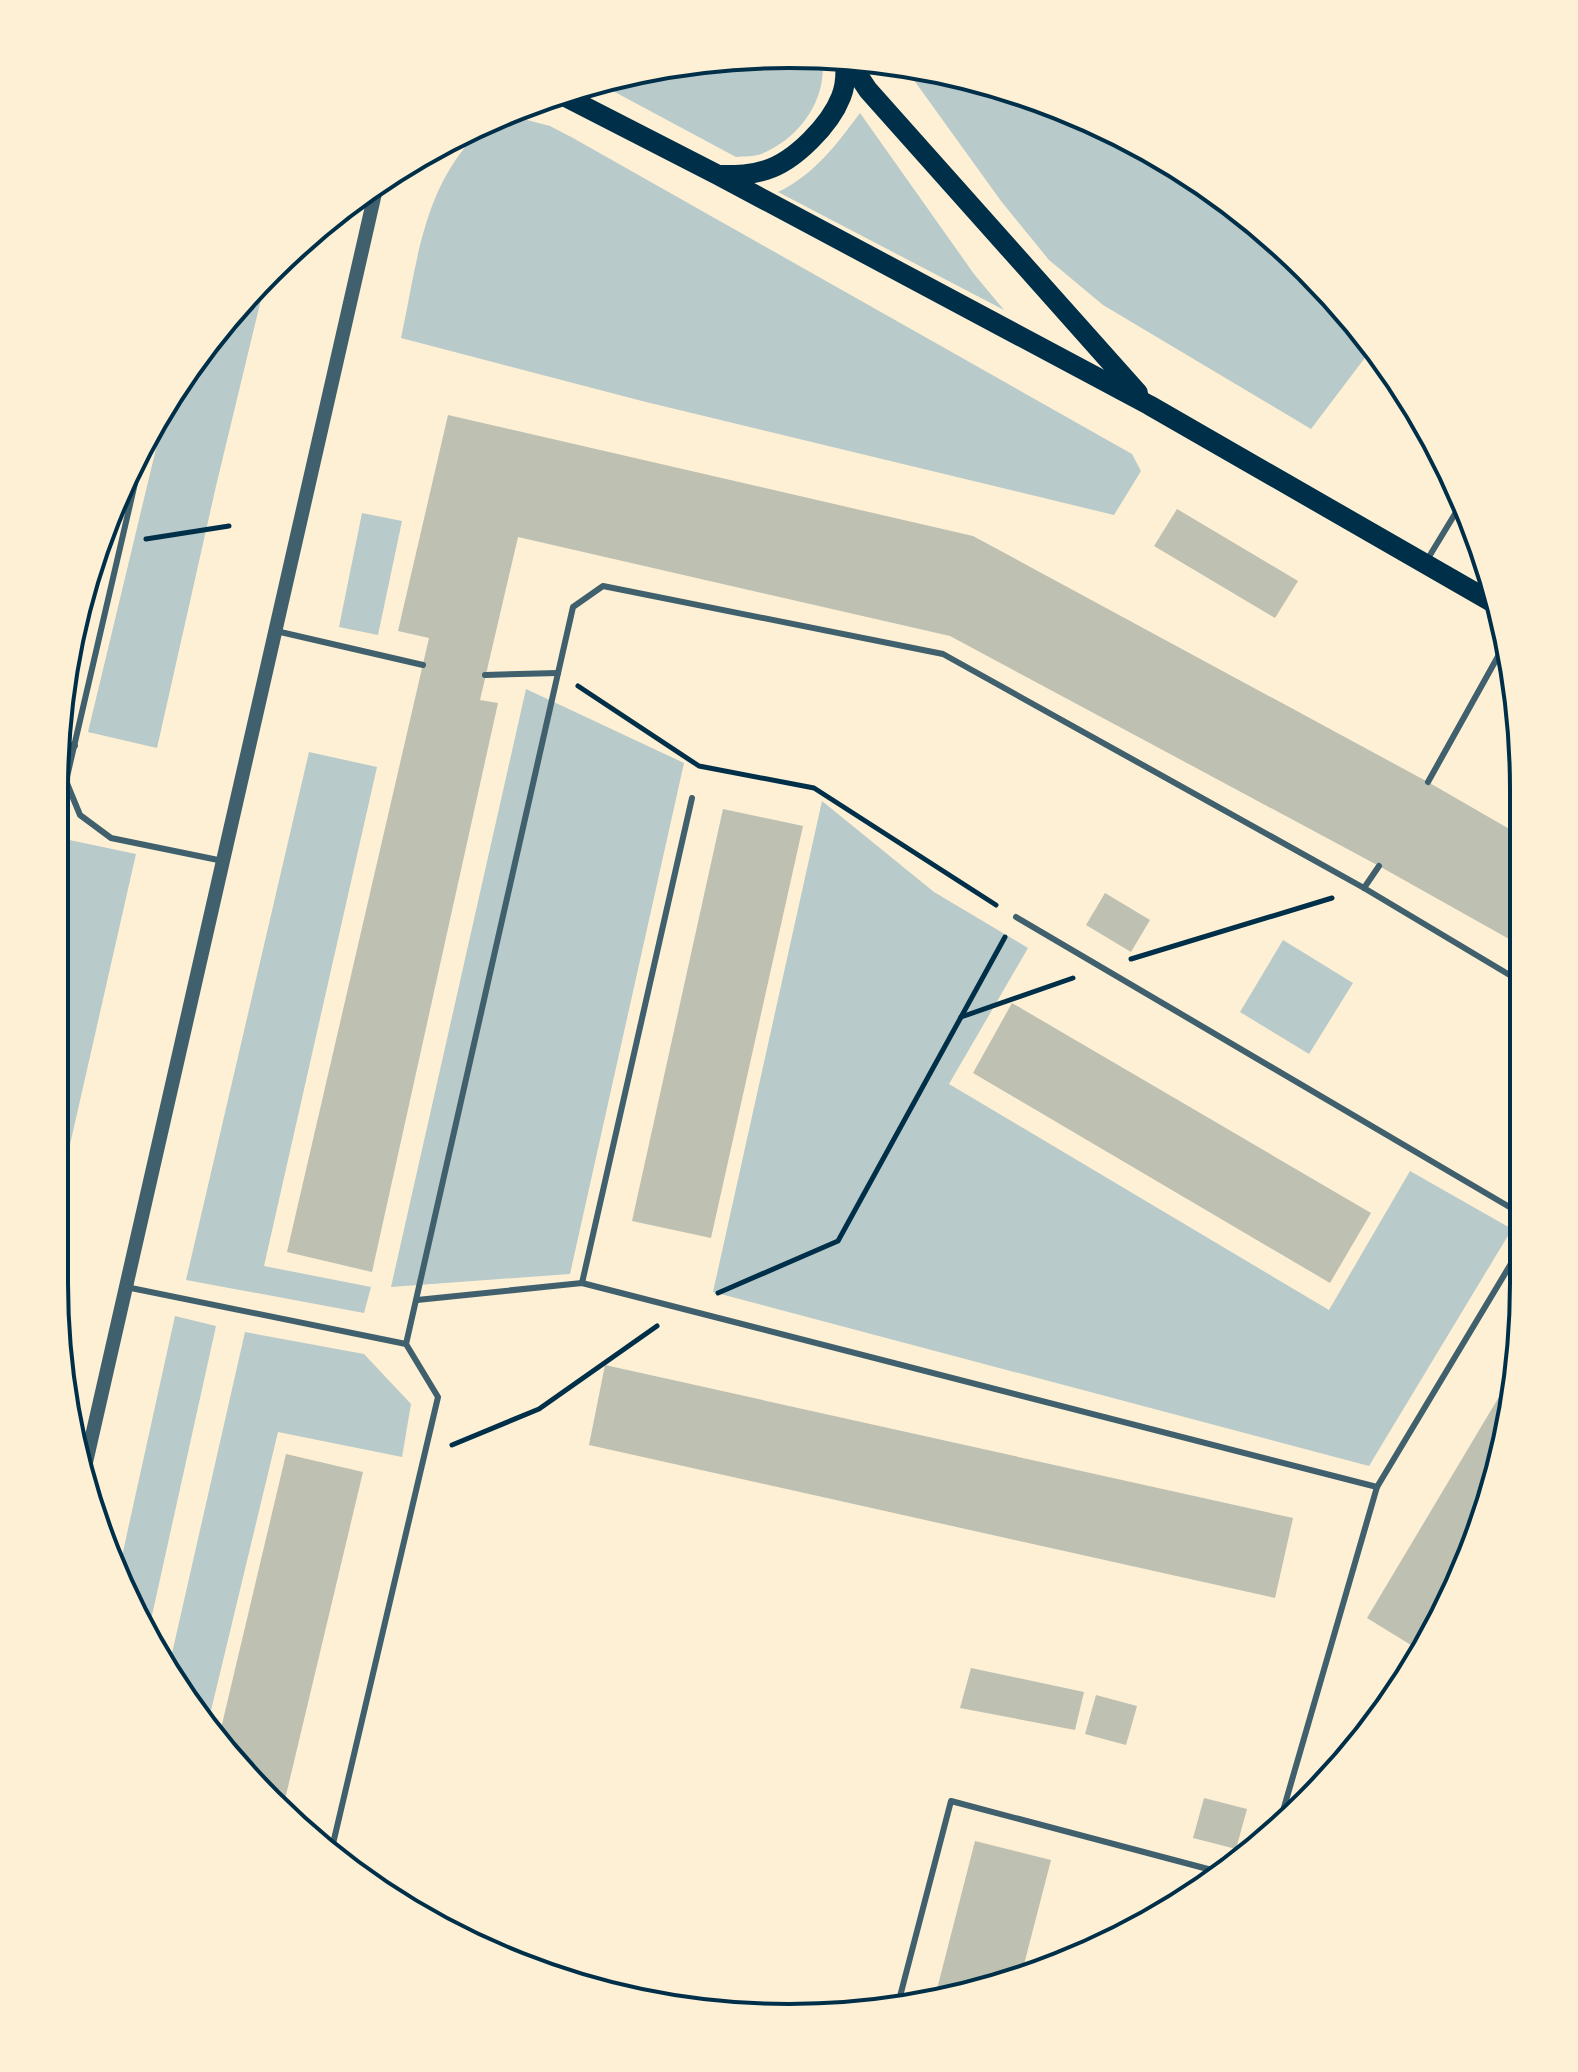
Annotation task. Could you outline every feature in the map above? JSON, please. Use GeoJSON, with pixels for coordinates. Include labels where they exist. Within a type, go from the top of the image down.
{"type":"FeatureCollection","features":[{"type":"Feature","properties":{"kind":"main road"},"geometry":{"type":"LineString","coordinates":[[718,175],[747,175],[784,162],[834,111],[845,85],[846,71]]}},
{"type":"Feature","properties":{"kind":"main road"},"geometry":{"type":"LineString","coordinates":[[854,72],[1149,405]]}},
{"type":"Feature","properties":{"kind":"main road"},"geometry":{"type":"LineString","coordinates":[[574,101],[1149,405],[1484,597]]}},
{"type":"Feature","properties":{"kind":"street"},"geometry":{"type":"LineString","coordinates":[[89,1451],[373,200]]}},
{"type":"Feature","properties":{"kind":"lane"},"geometry":{"type":"LineString","coordinates":[[69,770],[132,492]]}},
{"type":"Feature","properties":{"kind":"lane"},"geometry":{"type":"LineString","coordinates":[[1425,563],[1455,514]]}},
{"type":"Feature","properties":{"kind":"lane"},"geometry":{"type":"LineString","coordinates":[[334,1841],[438,1397],[406,1344],[573,607],[603,586],[943,654],[1364,888],[1510,975]]}},
{"type":"Feature","properties":{"kind":"lane"},"geometry":{"type":"LineString","coordinates":[[276,631],[423,665]]}},
{"type":"Feature","properties":{"kind":"lane"},"geometry":{"type":"LineString","coordinates":[[1428,782],[1498,657]]}},
{"type":"Feature","properties":{"kind":"lane"},"geometry":{"type":"LineString","coordinates":[[485,675],[558,673]]}},
{"type":"Feature","properties":{"kind":"lane"},"geometry":{"type":"LineString","coordinates":[[70,745],[75,746]]}},
{"type":"Feature","properties":{"kind":"lane"},"geometry":{"type":"LineString","coordinates":[[68,786],[80,815],[111,838],[223,861]]}},
{"type":"Feature","properties":{"kind":"lane"},"geometry":{"type":"LineString","coordinates":[[582,1283],[692,798]]}},
{"type":"Feature","properties":{"kind":"lane"},"geometry":{"type":"LineString","coordinates":[[1364,888],[1379,866]]}},
{"type":"Feature","properties":{"kind":"lane"},"geometry":{"type":"LineString","coordinates":[[1016,917],[1510,1207]]}},
{"type":"Feature","properties":{"kind":"lane"},"geometry":{"type":"LineString","coordinates":[[1284,1806],[1377,1487],[1510,1265]]}},
{"type":"Feature","properties":{"kind":"lane"},"geometry":{"type":"LineString","coordinates":[[417,1300],[582,1283],[1377,1487]]}},
{"type":"Feature","properties":{"kind":"lane"},"geometry":{"type":"LineString","coordinates":[[126,1287],[406,1344]]}},
{"type":"Feature","properties":{"kind":"lane"},"geometry":{"type":"LineString","coordinates":[[900,1995],[951,1801],[1208,1869]]}},
{"type":"Feature","properties":{"kind":"path"},"geometry":{"type":"LineString","coordinates":[[120,543],[229,526]]}},
{"type":"Feature","properties":{"kind":"path"},"geometry":{"type":"LineString","coordinates":[[424,1457],[539,1409],[681,1309],[838,1241],[1016,917],[814,788],[699,766],[558,673]]}},
{"type":"Feature","properties":{"kind":"path"},"geometry":{"type":"LineString","coordinates":[[959,1017],[1102,968],[1364,888]]}},
{"type":"Feature","properties":{"kind":"shaded area"},"geometry":{"type":"Polygon","coordinates":[[[789,68],[823,69],[816,102],[799,127],[788,138],[761,154],[736,157],[612,91],[695,74],[789,68]]]}},
{"type":"Feature","properties":{"kind":"shaded area"},"geometry":{"type":"Polygon","coordinates":[[[913,79],[1021,106],[1108,142],[1150,165],[1228,217],[1264,247],[1299,279],[1366,357],[1311,429],[1103,305],[1049,260],[1001,201],[913,79]]]}},
{"type":"Feature","properties":{"kind":"shaded area"},"geometry":{"type":"Polygon","coordinates":[[[860,113],[974,274],[1004,310],[778,192],[814,168],[860,113]]]}},
{"type":"Feature","properties":{"kind":"shaded area"},"geometry":{"type":"Polygon","coordinates":[[[527,120],[550,126],[573,138],[1132,454],[1141,471],[1114,515],[642,401],[401,338],[422,240],[449,171],[468,143],[527,120]]]}},
{"type":"Feature","properties":{"kind":"shaded area"},"geometry":{"type":"Polygon","coordinates":[[[261,298],[157,748],[88,732],[158,441],[217,350],[261,298]]]}},
{"type":"Feature","properties":{"kind":"shaded area"},"geometry":{"type":"Polygon","coordinates":[[[362,513],[402,521],[378,635],[339,627],[362,513]]]}},
{"type":"Feature","properties":{"kind":"shaded area"},"geometry":{"type":"Polygon","coordinates":[[[526,689],[684,763],[570,1274],[391,1287],[526,689]]]}},
{"type":"Feature","properties":{"kind":"shaded area"},"geometry":{"type":"Polygon","coordinates":[[[309,752],[377,767],[264,1266],[371,1287],[364,1313],[186,1280],[309,752]]]}},
{"type":"Feature","properties":{"kind":"shaded area"},"geometry":{"type":"Polygon","coordinates":[[[822,801],[934,892],[1028,948],[949,1084],[1329,1310],[1410,1171],[1510,1228],[1369,1466],[713,1292],[822,801]]]}},
{"type":"Feature","properties":{"kind":"shaded area"},"geometry":{"type":"Polygon","coordinates":[[[68,840],[136,854],[68,1153],[68,840]]]}},
{"type":"Feature","properties":{"kind":"shaded area"},"geometry":{"type":"Polygon","coordinates":[[[1283,940],[1353,983],[1309,1054],[1240,1012],[1283,940]]]}},
{"type":"Feature","properties":{"kind":"shaded area"},"geometry":{"type":"Polygon","coordinates":[[[175,1316],[216,1326],[151,1619],[122,1556],[175,1316]]]}},
{"type":"Feature","properties":{"kind":"shaded area"},"geometry":{"type":"Polygon","coordinates":[[[245,1332],[364,1354],[411,1404],[402,1457],[278,1432],[210,1713],[172,1655],[245,1332]]]}},
{"type":"Feature","properties":{"kind":"building"},"geometry":{"type":"Polygon","coordinates":[[[448,415],[973,536],[1510,829],[1510,940],[950,636],[518,537],[480,700],[498,703],[372,1272],[287,1252],[429,638],[398,631],[448,415]]]}},
{"type":"Feature","properties":{"kind":"building"},"geometry":{"type":"Polygon","coordinates":[[[1177,509],[1298,581],[1275,618],[1154,546],[1177,509]]]}},
{"type":"Feature","properties":{"kind":"building"},"geometry":{"type":"Polygon","coordinates":[[[723,809],[803,826],[711,1238],[632,1221],[723,809]]]}},
{"type":"Feature","properties":{"kind":"building"},"geometry":{"type":"Polygon","coordinates":[[[1105,893],[1150,920],[1131,952],[1086,925],[1105,893]]]}},
{"type":"Feature","properties":{"kind":"building"},"geometry":{"type":"Polygon","coordinates":[[[1012,1003],[1371,1213],[1330,1283],[973,1073],[1012,1003]]]}},
{"type":"Feature","properties":{"kind":"building"},"geometry":{"type":"Polygon","coordinates":[[[605,1365],[1293,1518],[1275,1598],[589,1445],[605,1365]]]}},
{"type":"Feature","properties":{"kind":"building"},"geometry":{"type":"Polygon","coordinates":[[[1501,1393],[1472,1515],[1436,1602],[1413,1644],[1367,1618],[1501,1393]]]}},
{"type":"Feature","properties":{"kind":"building"},"geometry":{"type":"Polygon","coordinates":[[[286,1454],[363,1472],[285,1799],[221,1727],[286,1454]]]}},
{"type":"Feature","properties":{"kind":"building"},"geometry":{"type":"Polygon","coordinates":[[[971,1668],[1084,1692],[1075,1730],[960,1708],[971,1668]]]}},
{"type":"Feature","properties":{"kind":"building"},"geometry":{"type":"Polygon","coordinates":[[[1096,1695],[1137,1706],[1126,1745],[1085,1734],[1096,1695]]]}},
{"type":"Feature","properties":{"kind":"building"},"geometry":{"type":"Polygon","coordinates":[[[1204,1798],[1247,1809],[1235,1849],[1193,1838],[1204,1798]]]}},
{"type":"Feature","properties":{"kind":"building"},"geometry":{"type":"Polygon","coordinates":[[[975,1841],[1051,1860],[1024,1965],[937,1988],[975,1841]]]}}]}
